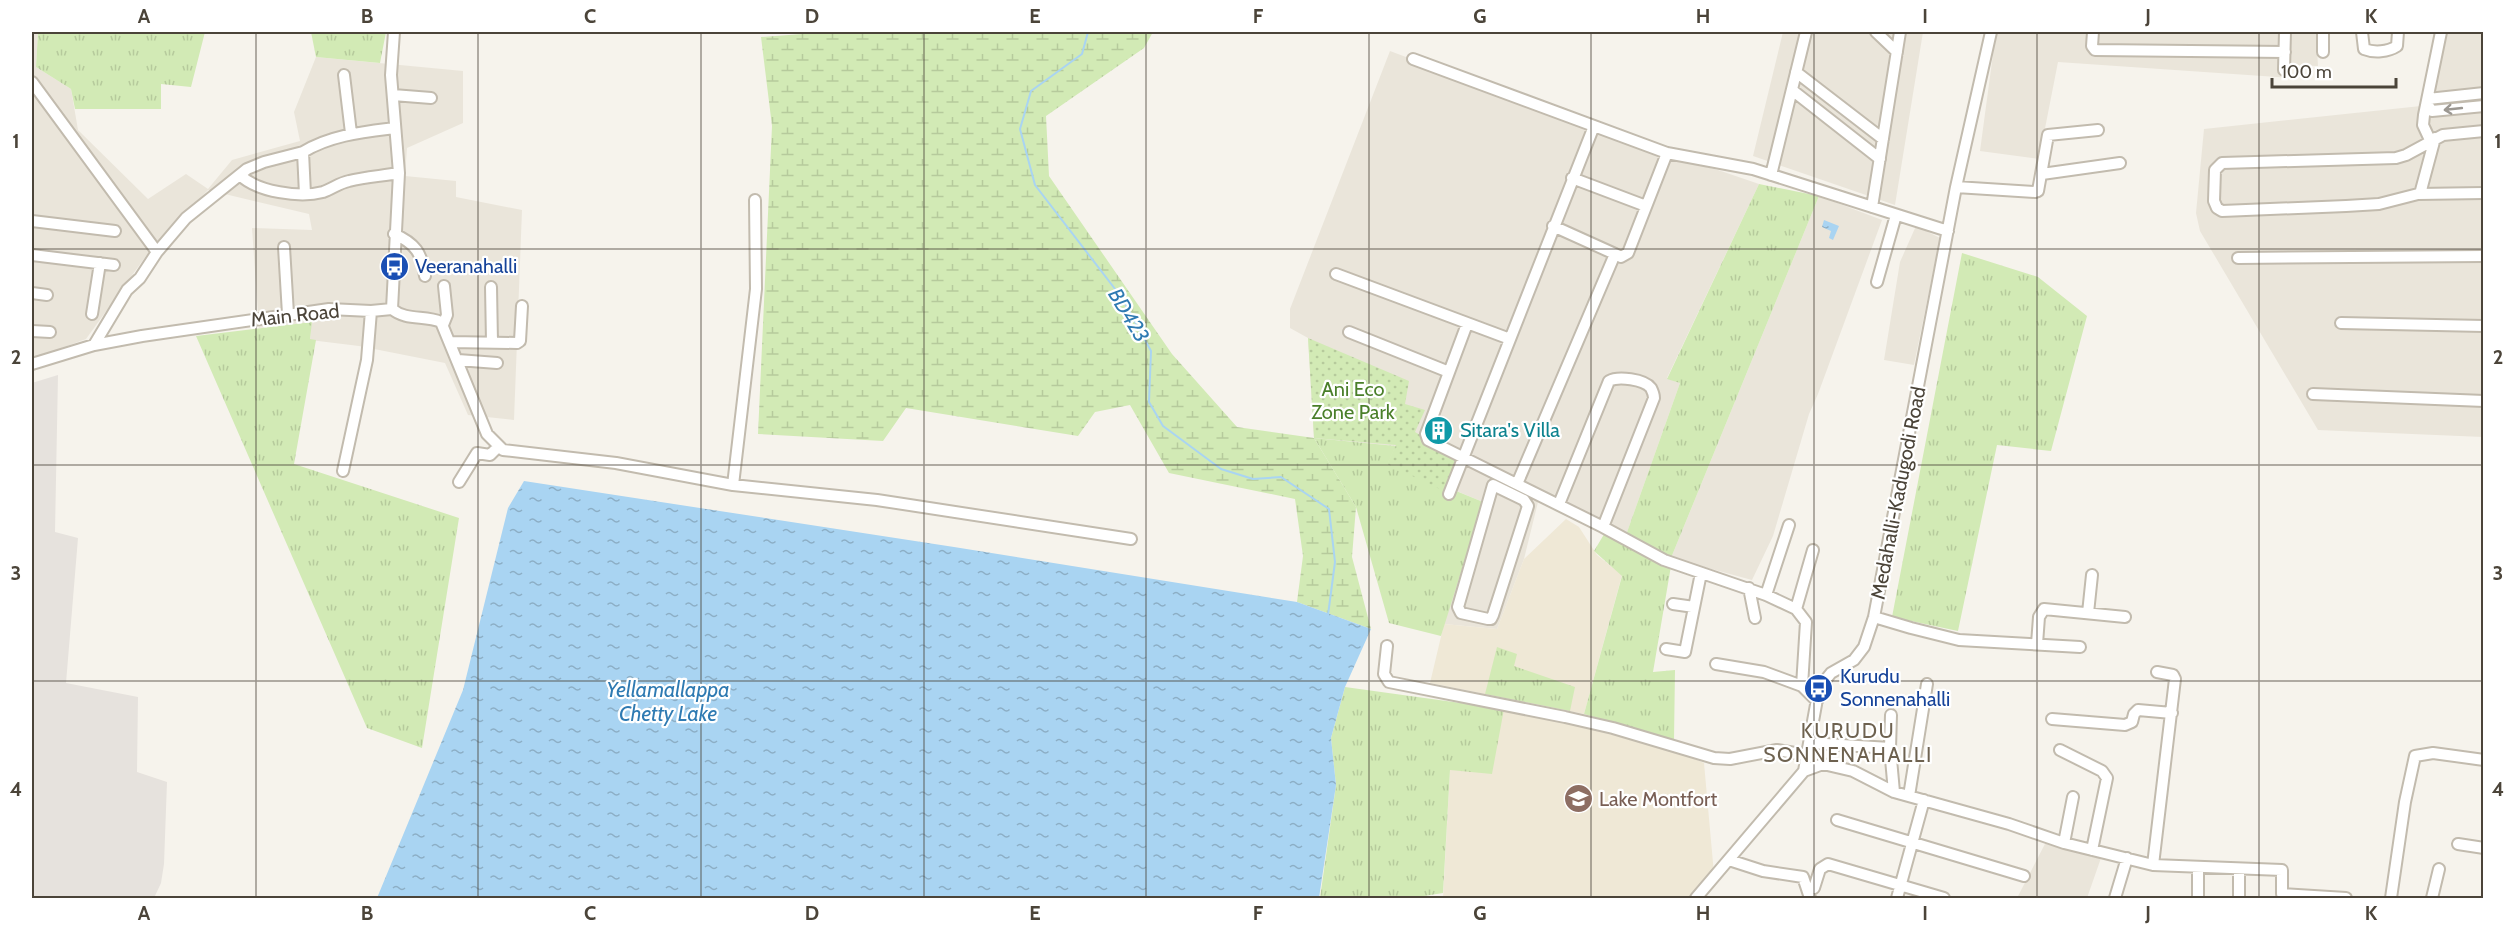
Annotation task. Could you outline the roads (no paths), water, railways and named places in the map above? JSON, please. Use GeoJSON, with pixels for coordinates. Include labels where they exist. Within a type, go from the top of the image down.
{"type":"FeatureCollection","features":[{"type":"Feature","properties":{"kind":"street"},"geometry":{"type":"LineString","coordinates":[[394,32],[391,75],[399,173],[394,234],[392,309],[403,315],[437,320],[443,325],[487,434],[498,447],[508,451],[616,463],[733,485],[877,500],[1131,539]]}},
{"type":"Feature","properties":{"kind":"street"},"geometry":{"type":"LineString","coordinates":[[1771,175],[1806,32]]}},
{"type":"Feature","properties":{"kind":"street"},"geometry":{"type":"LineString","coordinates":[[1876,32],[1897,52]]}},
{"type":"Feature","properties":{"kind":"street"},"geometry":{"type":"LineString","coordinates":[[1872,207],[1900,32]]}},
{"type":"Feature","properties":{"kind":"street","name":"Medahalli-Kadugodi Road"},"geometry":{"type":"LineString","coordinates":[[1696,898],[1804,771],[1819,688],[1831,673],[1854,660],[1864,647],[1874,617],[1956,187],[1991,32]]}},
{"type":"Feature","properties":{"kind":"street"},"geometry":{"type":"LineString","coordinates":[[2093,32],[2092,46],[2095,50],[2285,52]]}},
{"type":"Feature","properties":{"kind":"street"},"geometry":{"type":"LineString","coordinates":[[2284,70],[2285,32]]}},
{"type":"Feature","properties":{"kind":"street"},"geometry":{"type":"LineString","coordinates":[[2323,32],[2323,52]]}},
{"type":"Feature","properties":{"kind":"street"},"geometry":{"type":"LineString","coordinates":[[2362,32],[2364,49],[2376,51],[2391,50],[2397,46],[2398,32]]}},
{"type":"Feature","properties":{"kind":"street"},"geometry":{"type":"LineString","coordinates":[[2420,194],[2433,139],[2423,125],[2424,115],[2441,32]]}},
{"type":"Feature","properties":{"kind":"street"},"geometry":{"type":"LineString","coordinates":[[1413,59],[1667,153],[1753,169],[1948,231]]}},
{"type":"Feature","properties":{"kind":"street"},"geometry":{"type":"LineString","coordinates":[[1796,72],[1883,139]]}},
{"type":"Feature","properties":{"kind":"street"},"geometry":{"type":"LineString","coordinates":[[344,75],[351,133]]}},
{"type":"Feature","properties":{"kind":"street"},"geometry":{"type":"LineString","coordinates":[[32,82],[157,252]]}},
{"type":"Feature","properties":{"kind":"street"},"geometry":{"type":"LineString","coordinates":[[1792,90],[1880,159]]}},
{"type":"Feature","properties":{"kind":"street"},"geometry":{"type":"LineString","coordinates":[[2428,102],[2484,93]]}},
{"type":"Feature","properties":{"kind":"street"},"geometry":{"type":"LineString","coordinates":[[393,95],[431,98]]}},
{"type":"Feature","properties":{"kind":"street"},"geometry":{"type":"LineString","coordinates":[[2428,102],[2432,111],[2484,106]]}},
{"type":"Feature","properties":{"kind":"street"},"geometry":{"type":"LineString","coordinates":[[1449,494],[1594,126]]}},
{"type":"Feature","properties":{"kind":"street"},"geometry":{"type":"LineString","coordinates":[[94,345],[119,302],[186,218],[240,175],[255,165],[303,152],[351,133],[395,128]]}},
{"type":"Feature","properties":{"kind":"street"},"geometry":{"type":"LineString","coordinates":[[1956,187],[2038,191],[2048,135],[2098,130]]}},
{"type":"Feature","properties":{"kind":"street"},"geometry":{"type":"LineString","coordinates":[[2484,131],[2452,133],[2433,139],[2406,155],[2396,158],[2222,163],[2215,170],[2214,201],[2217,208],[2222,211],[2379,204],[2420,194],[2484,193]]}},
{"type":"Feature","properties":{"kind":"street"},"geometry":{"type":"LineString","coordinates":[[303,152],[305,194]]}},
{"type":"Feature","properties":{"kind":"street"},"geometry":{"type":"LineString","coordinates":[[1553,226],[1625,257],[1667,153]]}},
{"type":"Feature","properties":{"kind":"street"},"geometry":{"type":"LineString","coordinates":[[2042,174],[2120,163]]}},
{"type":"Feature","properties":{"kind":"street"},"geometry":{"type":"LineString","coordinates":[[240,175],[252,184],[305,194],[326,191],[348,181],[399,173]]}},
{"type":"Feature","properties":{"kind":"street"},"geometry":{"type":"LineString","coordinates":[[1572,178],[1646,206]]}},
{"type":"Feature","properties":{"kind":"street"},"geometry":{"type":"LineString","coordinates":[[733,485],[756,289],[755,200]]}},
{"type":"Feature","properties":{"kind":"street"},"geometry":{"type":"LineString","coordinates":[[1877,282],[1896,215]]}},
{"type":"Feature","properties":{"kind":"street"},"geometry":{"type":"LineString","coordinates":[[32,221],[115,231]]}},
{"type":"Feature","properties":{"kind":"street"},"geometry":{"type":"LineString","coordinates":[[394,234],[408,240],[420,252],[425,276]]}},
{"type":"Feature","properties":{"kind":"street"},"geometry":{"type":"LineString","coordinates":[[284,248],[288,314]]}},
{"type":"Feature","properties":{"kind":"street"},"geometry":{"type":"LineString","coordinates":[[1520,489],[1496,485],[1490,488],[1458,607],[1461,613],[1491,619],[1528,506],[1520,489],[1615,254]]}},
{"type":"Feature","properties":{"kind":"street"},"geometry":{"type":"LineString","coordinates":[[32,255],[114,265]]}},
{"type":"Feature","properties":{"kind":"street"},"geometry":{"type":"LineString","coordinates":[[2238,258],[2484,256]]}},
{"type":"Feature","properties":{"kind":"street"},"geometry":{"type":"LineString","coordinates":[[92,314],[100,263]]}},
{"type":"Feature","properties":{"kind":"street"},"geometry":{"type":"LineString","coordinates":[[1336,274],[1510,339]]}},
{"type":"Feature","properties":{"kind":"street"},"geometry":{"type":"LineString","coordinates":[[443,325],[447,315],[444,286]]}},
{"type":"Feature","properties":{"kind":"street"},"geometry":{"type":"LineString","coordinates":[[490,287],[492,342]]}},
{"type":"Feature","properties":{"kind":"street"},"geometry":{"type":"LineString","coordinates":[[32,293],[47,295]]}},
{"type":"Feature","properties":{"kind":"street"},"geometry":{"type":"LineString","coordinates":[[450,342],[519,342],[522,306]]}},
{"type":"Feature","properties":{"kind":"street","name":"Main Road"},"geometry":{"type":"LineString","coordinates":[[32,364],[94,345],[288,314],[329,309],[370,311],[392,309]]}},
{"type":"Feature","properties":{"kind":"street"},"geometry":{"type":"LineString","coordinates":[[343,471],[367,360],[370,311]]}},
{"type":"Feature","properties":{"kind":"street"},"geometry":{"type":"LineString","coordinates":[[2341,323],[2484,326]]}},
{"type":"Feature","properties":{"kind":"street"},"geometry":{"type":"LineString","coordinates":[[1467,324],[1426,437],[1428,440],[1465,457],[1520,489],[1559,504],[1664,560],[1749,588],[1796,609],[1806,622],[1802,686]]}},
{"type":"Feature","properties":{"kind":"street"},"geometry":{"type":"LineString","coordinates":[[32,331],[50,333]]}},
{"type":"Feature","properties":{"kind":"street"},"geometry":{"type":"LineString","coordinates":[[1349,332],[1449,372]]}},
{"type":"Feature","properties":{"kind":"street"},"geometry":{"type":"LineString","coordinates":[[458,360],[497,363]]}},
{"type":"Feature","properties":{"kind":"street"},"geometry":{"type":"LineString","coordinates":[[1559,504],[1609,381],[1619,378],[1646,384],[1652,389],[1654,398],[1603,527]]}},
{"type":"Feature","properties":{"kind":"street"},"geometry":{"type":"LineString","coordinates":[[2313,394],[2484,400]]}},
{"type":"Feature","properties":{"kind":"street"},"geometry":{"type":"LineString","coordinates":[[459,482],[477,453],[490,455],[498,447]]}},
{"type":"Feature","properties":{"kind":"street"},"geometry":{"type":"LineString","coordinates":[[1766,595],[1789,525]]}},
{"type":"Feature","properties":{"kind":"street"},"geometry":{"type":"LineString","coordinates":[[1796,609],[1813,550]]}},
{"type":"Feature","properties":{"kind":"street"},"geometry":{"type":"LineString","coordinates":[[1666,649],[1684,652],[1701,573]]}},
{"type":"Feature","properties":{"kind":"street"},"geometry":{"type":"LineString","coordinates":[[2088,613],[2092,575]]}},
{"type":"Feature","properties":{"kind":"street"},"geometry":{"type":"LineString","coordinates":[[1749,588],[1755,618]]}},
{"type":"Feature","properties":{"kind":"street"},"geometry":{"type":"LineString","coordinates":[[1673,604],[1694,607]]}},
{"type":"Feature","properties":{"kind":"street"},"geometry":{"type":"LineString","coordinates":[[2037,644],[2039,617],[2042,610],[2125,617]]}},
{"type":"Feature","properties":{"kind":"street"},"geometry":{"type":"LineString","coordinates":[[1874,617],[1959,640],[2080,647]]}},
{"type":"Feature","properties":{"kind":"street"},"geometry":{"type":"LineString","coordinates":[[1387,646],[1384,674],[1389,682],[1571,718],[1714,758],[1730,759],[1778,750],[1807,755]]}},
{"type":"Feature","properties":{"kind":"street"},"geometry":{"type":"LineString","coordinates":[[1716,664],[1764,672],[1802,686],[1817,701]]}},
{"type":"Feature","properties":{"kind":"street"},"geometry":{"type":"LineString","coordinates":[[2153,865],[2175,679],[2173,675],[2157,672]]}},
{"type":"Feature","properties":{"kind":"street"},"geometry":{"type":"LineString","coordinates":[[1909,796],[1927,684]]}},
{"type":"Feature","properties":{"kind":"street"},"geometry":{"type":"LineString","coordinates":[[2052,719],[2125,725],[2132,722],[2138,710],[2172,713]]}},
{"type":"Feature","properties":{"kind":"street"},"geometry":{"type":"LineString","coordinates":[[1891,715],[1890,747],[1894,792]]}},
{"type":"Feature","properties":{"kind":"street"},"geometry":{"type":"LineString","coordinates":[[1810,743],[1890,747]]}},
{"type":"Feature","properties":{"kind":"street"},"geometry":{"type":"LineString","coordinates":[[2060,750],[2102,771],[2107,778],[2092,850]]}},
{"type":"Feature","properties":{"kind":"street"},"geometry":{"type":"LineString","coordinates":[[2391,898],[2405,802],[2415,756],[2433,753],[2484,760]]}},
{"type":"Feature","properties":{"kind":"street"},"geometry":{"type":"LineString","coordinates":[[1804,771],[1823,764],[1853,771],[1894,792],[2064,843],[2153,865],[2282,870],[2281,896],[2346,898]]}},
{"type":"Feature","properties":{"kind":"street"},"geometry":{"type":"LineString","coordinates":[[2064,843],[2073,797]]}},
{"type":"Feature","properties":{"kind":"street"},"geometry":{"type":"LineString","coordinates":[[1897,898],[1924,800]]}},
{"type":"Feature","properties":{"kind":"street"},"geometry":{"type":"LineString","coordinates":[[1837,820],[2024,876]]}},
{"type":"Feature","properties":{"kind":"street"},"geometry":{"type":"LineString","coordinates":[[2458,844],[2484,848]]}},
{"type":"Feature","properties":{"kind":"street"},"geometry":{"type":"LineString","coordinates":[[2115,898],[2127,858]]}},
{"type":"Feature","properties":{"kind":"street"},"geometry":{"type":"LineString","coordinates":[[1729,860],[1763,871],[1803,878],[1812,893]]}},
{"type":"Feature","properties":{"kind":"street"},"geometry":{"type":"LineString","coordinates":[[1812,893],[1820,869],[1828,864],[1944,898]]}},
{"type":"Feature","properties":{"kind":"street"},"geometry":{"type":"LineString","coordinates":[[2198,868],[2198,898]]}},
{"type":"Feature","properties":{"kind":"street"},"geometry":{"type":"LineString","coordinates":[[2432,898],[2439,869]]}},
{"type":"Feature","properties":{"kind":"street"},"geometry":{"type":"LineString","coordinates":[[2239,870],[2239,898]]}},
{"type":"Feature","properties":{"kind":"water"},"geometry":{"type":"Polygon","coordinates":[[[1824,220],[1839,226],[1833,240],[1829,238],[1831,231],[1822,227],[1824,220]]]}},
{"type":"Feature","properties":{"kind":"water","name":"Yellamallappa Chetty Lake"},"geometry":{"type":"Polygon","coordinates":[[[524,481],[1297,602],[1371,629],[1345,687],[1331,738],[1336,785],[1319,898],[377,898],[463,690],[508,508],[524,481]]]}},
{"type":"Feature","properties":{"kind":"waterway","name":"BD423"},"geometry":{"type":"LineString","coordinates":[[1088,32],[1082,54],[1031,91],[1020,129],[1035,185],[1122,298],[1151,351],[1149,402],[1163,426],[1221,469],[1253,479],[1281,477],[1329,509],[1335,562],[1328,615]]}},
{"type":"Feature","properties":{"kind":"place","name":"Veeranahalli"},"geometry":{"type":"Point","coordinates":[394,266]}},
{"type":"Feature","properties":{"kind":"place","name":"Sitara's Villa"},"geometry":{"type":"Point","coordinates":[1439,430]}},
{"type":"Feature","properties":{"kind":"place","name":"Kurudu Sonnenahalli"},"geometry":{"type":"Point","coordinates":[1819,688]}},
{"type":"Feature","properties":{"kind":"place","name":"Lake Montfort"},"geometry":{"type":"Point","coordinates":[1578,799]}},
{"type":"Feature","properties":{"kind":"district","name":"KURUDU SONNENAHALLI"},"geometry":{"type":"Point","coordinates":[1848,742]}},
{"type":"Feature","properties":{"kind":"park label","name":"Ani Eco Zone Park"},"geometry":{"type":"Point","coordinates":[1353,400]}}]}
